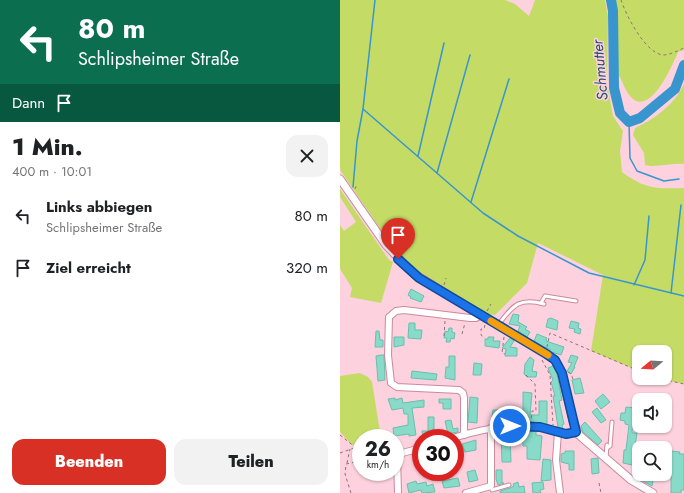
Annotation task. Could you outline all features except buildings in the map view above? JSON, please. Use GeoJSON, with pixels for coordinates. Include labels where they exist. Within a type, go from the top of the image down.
{"type":"FeatureCollection","features":[{"type":"Feature","properties":{"kind":"street"},"geometry":{"type":"LineString","coordinates":[[340,179],[386,245],[396,257],[419,278],[498,325],[543,355],[555,360],[562,373],[576,432],[631,480],[653,493]]}},
{"type":"Feature","properties":{"kind":"street"},"geometry":{"type":"LineString","coordinates":[[464,429],[463,392],[459,390],[398,387],[391,383],[388,330],[390,317],[392,313],[396,311],[409,310],[466,318],[476,318],[482,316]]}},
{"type":"Feature","properties":{"kind":"street"},"geometry":{"type":"LineString","coordinates":[[464,435],[491,428],[531,426],[570,435],[576,432]]}},
{"type":"Feature","properties":{"kind":"street"},"geometry":{"type":"LineString","coordinates":[[466,493],[492,490],[491,428]]}},
{"type":"Feature","properties":{"kind":"street"},"geometry":{"type":"LineString","coordinates":[[556,431],[556,460],[560,493]]}},
{"type":"Feature","properties":{"kind":"street"},"geometry":{"type":"LineString","coordinates":[[397,481],[398,493]]}},
{"type":"Feature","properties":{"kind":"lane"},"geometry":{"type":"LineString","coordinates":[[498,325],[516,304],[528,301],[543,304],[545,296],[576,301]]}},
{"type":"Feature","properties":{"kind":"lane"},"geometry":{"type":"LineString","coordinates":[[606,458],[607,446],[610,446],[612,422]]}},
{"type":"Feature","properties":{"kind":"lane"},"geometry":{"type":"LineString","coordinates":[[492,490],[509,485]]}},
{"type":"Feature","properties":{"kind":"path"},"geometry":{"type":"LineString","coordinates":[[621,0],[629,21],[635,30],[656,52],[662,55],[669,54],[684,48]]}},
{"type":"Feature","properties":{"kind":"path"},"geometry":{"type":"LineString","coordinates":[[482,316],[491,304]]}},
{"type":"Feature","properties":{"kind":"path"},"geometry":{"type":"LineString","coordinates":[[444,336],[446,315]]}},
{"type":"Feature","properties":{"kind":"path"},"geometry":{"type":"LineString","coordinates":[[462,334],[466,318]]}},
{"type":"Feature","properties":{"kind":"path"},"geometry":{"type":"LineString","coordinates":[[484,326],[484,329],[481,329],[481,335],[486,338]]}},
{"type":"Feature","properties":{"kind":"path"},"geometry":{"type":"LineString","coordinates":[[556,431],[550,375],[543,355],[550,333],[632,368]]}},
{"type":"Feature","properties":{"kind":"path"},"geometry":{"type":"LineString","coordinates":[[504,336],[502,353],[505,354]]}},
{"type":"Feature","properties":{"kind":"path"},"geometry":{"type":"LineString","coordinates":[[567,371],[572,374],[573,379]]}},
{"type":"Feature","properties":{"kind":"path"},"geometry":{"type":"LineString","coordinates":[[526,375],[535,384],[536,411],[532,411],[531,422]]}},
{"type":"Feature","properties":{"kind":"path"},"geometry":{"type":"LineString","coordinates":[[672,381],[684,384]]}},
{"type":"Feature","properties":{"kind":"path"},"geometry":{"type":"LineString","coordinates":[[340,435],[352,446]]}},
{"type":"Feature","properties":{"kind":"path"},"geometry":{"type":"LineString","coordinates":[[340,453],[350,449]]}},
{"type":"Feature","properties":{"kind":"path"},"geometry":{"type":"LineString","coordinates":[[350,449],[345,474],[351,493]]}},
{"type":"Feature","properties":{"kind":"path"},"geometry":{"type":"LineString","coordinates":[[346,464],[352,463]]}},
{"type":"Feature","properties":{"kind":"path"},"geometry":{"type":"LineString","coordinates":[[600,483],[601,493]]}},
{"type":"Feature","properties":{"kind":"green space"},"geometry":{"type":"Polygon","coordinates":[[[340,0],[505,0],[515,4],[529,16],[535,0],[605,0],[608,17],[607,83],[613,116],[623,131],[620,151],[622,172],[637,182],[651,187],[684,188],[684,384],[672,381],[672,345],[632,345],[632,368],[591,351],[603,275],[538,243],[527,283],[495,315],[488,314],[441,287],[419,272],[404,259],[392,246],[340,170],[340,0]]]}},
{"type":"Feature","properties":{"kind":"green space"},"geometry":{"type":"Polygon","coordinates":[[[616,0],[684,0],[684,50],[678,52],[660,87],[646,101],[638,102],[631,97],[617,73],[616,0]]]}},
{"type":"Feature","properties":{"kind":"green space"},"geometry":{"type":"Polygon","coordinates":[[[684,84],[684,164],[654,166],[645,165],[644,153],[633,135],[635,128],[664,110],[675,98],[684,84]]]}},
{"type":"Feature","properties":{"kind":"green space"},"geometry":{"type":"Polygon","coordinates":[[[340,189],[389,260],[393,262],[381,303],[350,297],[352,288],[340,269],[340,225],[344,231],[356,222],[340,197],[340,189]]]}},
{"type":"Feature","properties":{"kind":"green space"},"geometry":{"type":"Polygon","coordinates":[[[360,373],[368,377],[372,382],[380,429],[352,429],[352,445],[340,432],[340,376],[360,373]]]}},
{"type":"Feature","properties":{"kind":"waterway"},"geometry":{"type":"LineString","coordinates":[[375,0],[363,109],[483,213],[518,236],[589,273],[684,296]]}},
{"type":"Feature","properties":{"kind":"waterway","name":"Schmutter"},"geometry":{"type":"LineString","coordinates":[[611,0],[613,11],[614,88],[620,113],[629,122],[640,118],[675,89],[684,65]]}},
{"type":"Feature","properties":{"kind":"waterway"},"geometry":{"type":"LineString","coordinates":[[418,156],[444,43]]}},
{"type":"Feature","properties":{"kind":"waterway"},"geometry":{"type":"LineString","coordinates":[[437,173],[470,55]]}},
{"type":"Feature","properties":{"kind":"waterway"},"geometry":{"type":"LineString","coordinates":[[471,202],[509,79]]}},
{"type":"Feature","properties":{"kind":"waterway"},"geometry":{"type":"LineString","coordinates":[[353,187],[357,141],[363,109]]}},
{"type":"Feature","properties":{"kind":"waterway"},"geometry":{"type":"LineString","coordinates":[[629,122],[630,158],[637,171],[664,181],[679,179]]}},
{"type":"Feature","properties":{"kind":"waterway"},"geometry":{"type":"LineString","coordinates":[[671,293],[681,205]]}},
{"type":"Feature","properties":{"kind":"waterway"},"geometry":{"type":"LineString","coordinates":[[634,285],[645,260],[649,216]]}},
{"type":"Feature","properties":{"kind":"slow traffic"},"geometry":{"type":"LineString","coordinates":[[491,321],[548,355]]}},
{"type":"Feature","properties":{"kind":"route"},"geometry":{"type":"LineString","coordinates":[[398,259],[419,278],[545,353],[555,360],[560,366],[568,394],[572,421],[576,432],[570,435],[540,427],[510,426]]}}]}
